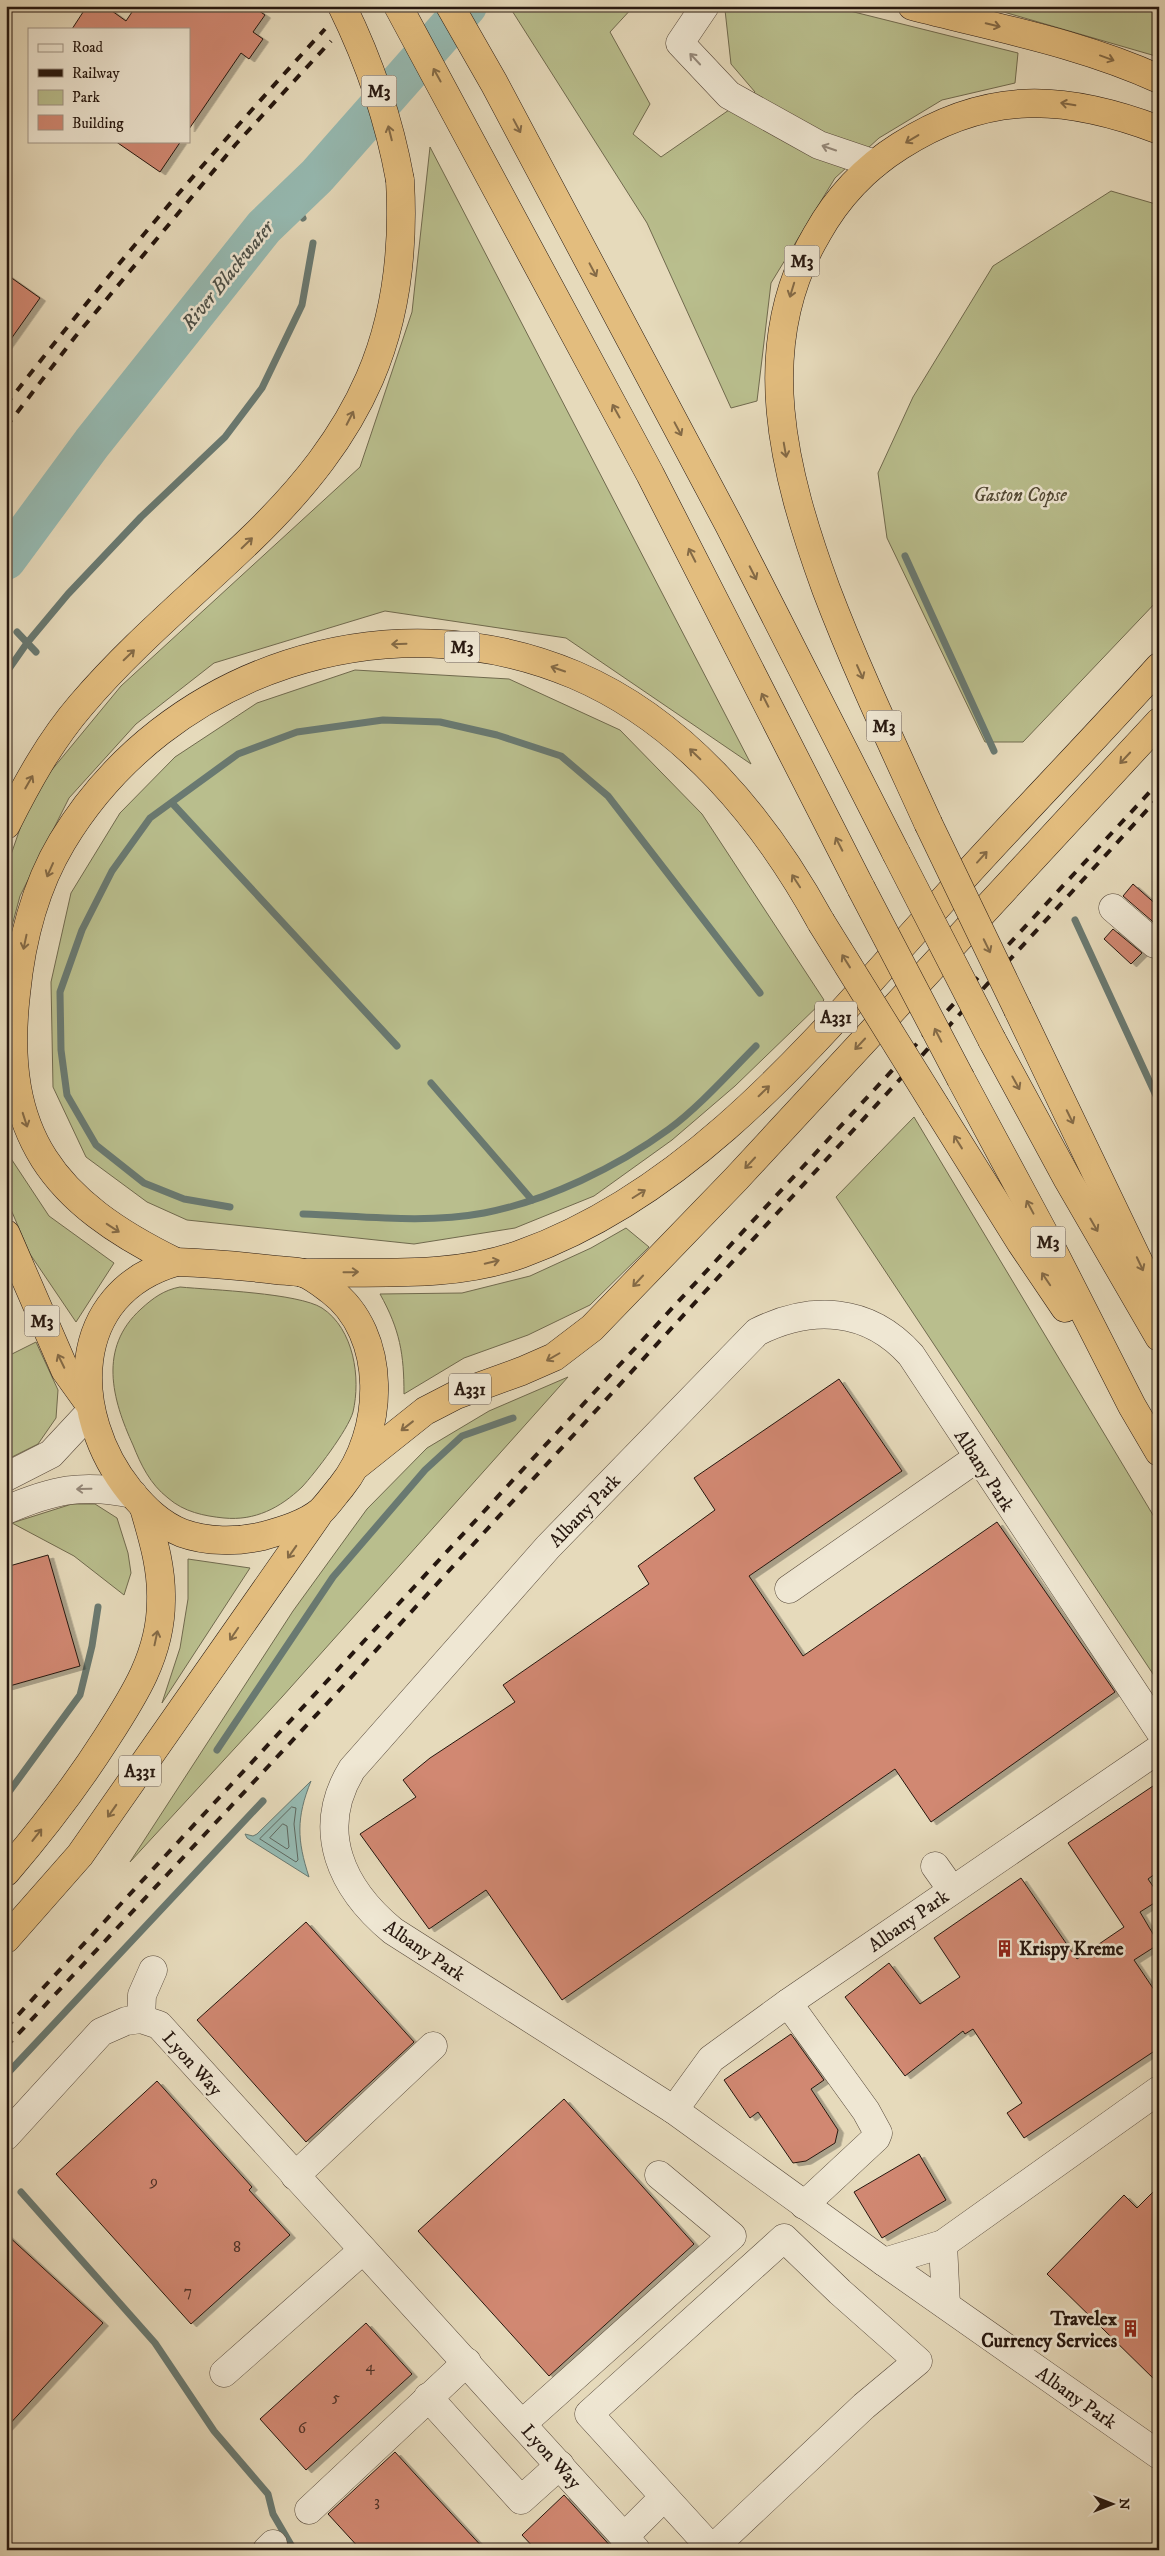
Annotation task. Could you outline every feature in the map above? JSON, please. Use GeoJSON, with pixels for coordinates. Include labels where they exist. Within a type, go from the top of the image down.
{"type":"FeatureCollection","features":[{"type":"Feature","properties":{"kind":"highway","name":"M3"},"geometry":{"type":"LineString","coordinates":[[6,825],[44,756],[81,705],[154,630],[279,510],[317,466],[344,428],[376,365],[394,303],[400,269],[402,216],[400,180],[378,90],[364,51],[342,6]]}},
{"type":"Feature","properties":{"kind":"highway","name":"M3"},"geometry":{"type":"LineString","coordinates":[[398,6],[460,117],[549,288],[650,474],[961,1079],[1047,1239],[1132,1406],[1159,1452]]}},
{"type":"Feature","properties":{"kind":"highway","name":"M3"},"geometry":{"type":"LineString","coordinates":[[450,6],[494,83],[729,525],[992,1040],[1068,1180],[1159,1337]]}},
{"type":"Feature","properties":{"kind":"highway"},"geometry":{"type":"LineString","coordinates":[[912,6],[1074,46],[1159,80]]}},
{"type":"Feature","properties":{"kind":"highway","name":"M3"},"geometry":{"type":"LineString","coordinates":[[1159,130],[1115,114],[1083,107],[1059,103],[1026,103],[975,112],[954,118],[912,139],[875,164],[857,180],[824,220],[800,266],[781,332],[778,358],[779,405],[786,459],[795,494],[841,628],[928,823],[1159,1304]]}},
{"type":"Feature","properties":{"kind":"highway","name":"M3"},"geometry":{"type":"LineString","coordinates":[[176,1262],[136,1242],[105,1222],[75,1198],[50,1169],[25,1123],[17,1092],[13,1055],[13,1016],[18,975],[27,931],[38,895],[61,844],[102,789],[127,762],[192,709],[227,688],[285,663],[327,652],[416,643],[476,648],[511,655],[574,674],[642,711],[676,737],[735,795],[774,848],[1021,1243],[1132,1406]]}},
{"type":"Feature","properties":{"kind":"highway","name":"A331"},"geometry":{"type":"LineString","coordinates":[[303,1273],[422,1272],[493,1262],[544,1245],[582,1227],[652,1187],[728,1126],[822,1032],[1159,666]]}},
{"type":"Feature","properties":{"kind":"highway","name":"A331"},"geometry":{"type":"LineString","coordinates":[[356,1466],[425,1412],[443,1401],[554,1357],[592,1328],[736,1179],[1159,722]]}},
{"type":"Feature","properties":{"kind":"highway","name":"M3"},"geometry":{"type":"LineString","coordinates":[[6,1234],[61,1361],[89,1407]]}},
{"type":"Feature","properties":{"kind":"highway"},"geometry":{"type":"LineString","coordinates":[[176,1262],[223,1264],[303,1273],[320,1282],[347,1306],[358,1322],[371,1355],[373,1406],[366,1437],[356,1466],[320,1512],[276,1532],[237,1540],[200,1538],[182,1533],[169,1526],[138,1501],[106,1456],[89,1407],[91,1350],[102,1317],[111,1302],[129,1284],[151,1270],[176,1262]]}},
{"type":"Feature","properties":{"kind":"highway","name":"A331"},"geometry":{"type":"LineString","coordinates":[[6,1872],[79,1782],[141,1684],[152,1658],[162,1602],[160,1572],[138,1501]]}},
{"type":"Feature","properties":{"kind":"highway","name":"A331"},"geometry":{"type":"LineString","coordinates":[[6,1939],[80,1855],[320,1512]]}},
{"type":"Feature","properties":{"kind":"street"},"geometry":{"type":"LineString","coordinates":[[706,6],[680,43],[729,95],[819,145],[875,164]]}},
{"type":"Feature","properties":{"kind":"street"},"geometry":{"type":"LineString","coordinates":[[1113,908],[1155,944],[1159,944]]}},
{"type":"Feature","properties":{"kind":"street","name":"Albany Park"},"geometry":{"type":"LineString","coordinates":[[1159,1730],[910,1355],[888,1334],[855,1319],[831,1314],[812,1314],[788,1318],[757,1332],[548,1547],[364,1754],[343,1784],[335,1820],[337,1854],[349,1883],[380,1921],[402,1937],[674,2110],[884,2262],[1159,2455]]}},
{"type":"Feature","properties":{"kind":"street"},"geometry":{"type":"LineString","coordinates":[[6,1477],[52,1454],[89,1407]]}},
{"type":"Feature","properties":{"kind":"street"},"geometry":{"type":"LineString","coordinates":[[789,1589],[977,1458]]}},
{"type":"Feature","properties":{"kind":"street"},"geometry":{"type":"LineString","coordinates":[[6,1510],[43,1495],[69,1489],[113,1490],[138,1501]]}},
{"type":"Feature","properties":{"kind":"street","name":"Albany Park"},"geometry":{"type":"LineString","coordinates":[[674,2110],[711,2059],[788,2003],[1159,1749]]}},
{"type":"Feature","properties":{"kind":"street"},"geometry":{"type":"LineString","coordinates":[[935,1866],[952,1890]]}},
{"type":"Feature","properties":{"kind":"street"},"geometry":{"type":"LineString","coordinates":[[6,2136],[101,2032],[117,2024],[140,2019],[142,1995],[153,1970]]}},
{"type":"Feature","properties":{"kind":"street"},"geometry":{"type":"LineString","coordinates":[[788,2003],[866,2110],[878,2133],[876,2138],[804,2205]]}},
{"type":"Feature","properties":{"kind":"street","name":"Lyon Way"},"geometry":{"type":"LineString","coordinates":[[140,2019],[159,2025],[295,2176],[523,2423],[630,2543]]}},
{"type":"Feature","properties":{"kind":"street"},"geometry":{"type":"LineString","coordinates":[[295,2176],[433,2046]]}},
{"type":"Feature","properties":{"kind":"street"},"geometry":{"type":"LineString","coordinates":[[884,2262],[943,2244],[1159,2090]]}},
{"type":"Feature","properties":{"kind":"street"},"geometry":{"type":"LineString","coordinates":[[523,2423],[732,2236],[659,2174]]}},
{"type":"Feature","properties":{"kind":"street"},"geometry":{"type":"LineString","coordinates":[[784,2238],[840,2292],[918,2361],[864,2406],[712,2549],[664,2497],[589,2414],[784,2238]]}},
{"type":"Feature","properties":{"kind":"street"},"geometry":{"type":"LineString","coordinates":[[943,2244],[946,2305]]}},
{"type":"Feature","properties":{"kind":"street"},"geometry":{"type":"LineString","coordinates":[[224,2372],[363,2250]]}},
{"type":"Feature","properties":{"kind":"street"},"geometry":{"type":"LineString","coordinates":[[309,2510],[467,2362]]}},
{"type":"Feature","properties":{"kind":"street"},"geometry":{"type":"LineString","coordinates":[[428,2397],[521,2500],[560,2465]]}},
{"type":"Feature","properties":{"kind":"street"},"geometry":{"type":"LineString","coordinates":[[630,2543],[664,2497]]}},
{"type":"Feature","properties":{"kind":"green space"},"geometry":{"type":"Polygon","coordinates":[[[509,6],[634,6],[610,32],[650,104],[633,134],[661,157],[755,92],[731,64],[725,10],[739,6],[830,6],[1018,53],[1015,83],[942,100],[879,138],[835,178],[771,283],[757,401],[731,408],[647,223],[509,6]]]}},
{"type":"Feature","properties":{"kind":"green space"},"geometry":{"type":"Polygon","coordinates":[[[983,6],[1159,6],[1159,57],[983,6]]]}},
{"type":"Feature","properties":{"kind":"green space"},"geometry":{"type":"Polygon","coordinates":[[[430,147],[751,764],[566,638],[385,611],[214,663],[136,724],[69,798],[20,896],[6,948],[6,869],[23,820],[46,777],[121,686],[360,467],[412,312],[430,147]]]}},
{"type":"Feature","properties":{"kind":"green space","name":"Gaston Copse"},"geometry":{"type":"Polygon","coordinates":[[[1111,191],[1159,205],[1159,599],[1023,742],[985,742],[887,538],[878,473],[913,397],[993,266],[1111,191]]]}},
{"type":"Feature","properties":{"kind":"green space"},"geometry":{"type":"Polygon","coordinates":[[[355,670],[509,679],[620,730],[702,814],[824,1000],[735,1086],[672,1140],[594,1196],[515,1228],[414,1244],[187,1220],[147,1202],[86,1157],[53,1087],[51,982],[71,893],[120,813],[175,757],[257,703],[355,670]]]}},
{"type":"Feature","properties":{"kind":"green space"},"geometry":{"type":"Polygon","coordinates":[[[914,1117],[1159,1525],[1159,1683],[836,1197],[914,1117]]]}},
{"type":"Feature","properties":{"kind":"green space"},"geometry":{"type":"Polygon","coordinates":[[[6,1144],[8,1154],[49,1216],[114,1263],[76,1322],[30,1254],[6,1198],[6,1144]]]}},
{"type":"Feature","properties":{"kind":"green space"},"geometry":{"type":"Polygon","coordinates":[[[626,1228],[649,1247],[590,1305],[528,1335],[464,1358],[404,1394],[400,1342],[380,1294],[462,1293],[530,1276],[591,1248],[626,1228]]]}},
{"type":"Feature","properties":{"kind":"green space"},"geometry":{"type":"Polygon","coordinates":[[[180,1287],[275,1296],[310,1303],[322,1308],[333,1317],[348,1341],[355,1370],[356,1384],[353,1412],[350,1420],[315,1472],[302,1487],[285,1501],[266,1512],[246,1517],[224,1518],[187,1510],[174,1503],[162,1493],[147,1474],[139,1460],[119,1410],[113,1374],[114,1357],[119,1340],[127,1324],[145,1305],[164,1292],[180,1287]]]}},
{"type":"Feature","properties":{"kind":"green space"},"geometry":{"type":"Polygon","coordinates":[[[36,1342],[58,1390],[56,1418],[38,1444],[6,1460],[6,1357],[36,1342]]]}},
{"type":"Feature","properties":{"kind":"green space"},"geometry":{"type":"Polygon","coordinates":[[[568,1377],[282,1697],[130,1862],[293,1611],[367,1509],[427,1448],[489,1411],[568,1377]]]}},
{"type":"Feature","properties":{"kind":"green space"},"geometry":{"type":"Polygon","coordinates":[[[72,1504],[95,1504],[117,1518],[128,1553],[131,1573],[124,1595],[74,1556],[12,1523],[72,1504]]]}},
{"type":"Feature","properties":{"kind":"green space"},"geometry":{"type":"Polygon","coordinates":[[[188,1559],[250,1568],[162,1703],[180,1648],[188,1599],[188,1559]]]}},
{"type":"Feature","properties":{"kind":"water"},"geometry":{"type":"Polygon","coordinates":[[[311,1781],[303,1806],[300,1829],[302,1852],[309,1877],[247,1838],[245,1834],[253,1836],[257,1834],[311,1781]]]}},
{"type":"Feature","properties":{"kind":"building"},"geometry":{"type":"Polygon","coordinates":[[[87,6],[105,6],[126,21],[136,6],[252,6],[265,15],[253,32],[263,39],[249,59],[241,53],[190,128],[190,28],[73,28],[87,6]]]}},
{"type":"Feature","properties":{"kind":"building"},"geometry":{"type":"Polygon","coordinates":[[[116,142],[180,142],[160,172],[116,142]]]}},
{"type":"Feature","properties":{"kind":"building"},"geometry":{"type":"Polygon","coordinates":[[[6,274],[40,298],[6,346],[6,274]]]}},
{"type":"Feature","properties":{"kind":"building"},"geometry":{"type":"Polygon","coordinates":[[[1133,884],[1159,907],[1159,927],[1123,896],[1133,884]]]}},
{"type":"Feature","properties":{"kind":"building"},"geometry":{"type":"Polygon","coordinates":[[[1113,929],[1142,953],[1131,964],[1104,939],[1113,929]]]}},
{"type":"Feature","properties":{"kind":"building"},"geometry":{"type":"Polygon","coordinates":[[[839,1379],[902,1471],[749,1576],[803,1656],[997,1522],[1115,1692],[931,1822],[895,1769],[562,2000],[486,1890],[429,1929],[360,1834],[416,1797],[403,1780],[430,1758],[515,1702],[503,1685],[649,1584],[638,1566],[715,1510],[694,1478],[839,1379]]]}},
{"type":"Feature","properties":{"kind":"building"},"geometry":{"type":"Polygon","coordinates":[[[48,1555],[80,1666],[6,1687],[6,1567],[48,1555]]]}},
{"type":"Feature","properties":{"kind":"building"},"geometry":{"type":"Polygon","coordinates":[[[1159,1782],[1159,1871],[1148,1879],[1159,1895],[1159,1900],[1140,1912],[1159,1944],[1134,1960],[1159,1997],[1159,2048],[1024,2138],[1007,2113],[1022,2103],[973,2029],[965,2034],[963,2031],[905,2076],[845,1997],[889,1963],[920,2004],[960,1977],[934,1938],[1021,1878],[1077,1959],[1124,1927],[1068,1843],[1159,1782]]]}},
{"type":"Feature","properties":{"kind":"building"},"geometry":{"type":"Polygon","coordinates":[[[306,1922],[414,2042],[306,2142],[197,2020],[306,1922]]]}},
{"type":"Feature","properties":{"kind":"building"},"geometry":{"type":"Polygon","coordinates":[[[791,2034],[824,2080],[811,2089],[838,2130],[835,2143],[806,2161],[793,2163],[758,2112],[750,2118],[724,2080],[791,2034]]]}},
{"type":"Feature","properties":{"kind":"building"},"geometry":{"type":"Polygon","coordinates":[[[157,2081],[252,2187],[249,2190],[290,2235],[191,2324],[56,2174],[157,2081]]]}},
{"type":"Feature","properties":{"kind":"building"},"geometry":{"type":"Polygon","coordinates":[[[564,2099],[694,2244],[549,2376],[418,2231],[564,2099]]]}},
{"type":"Feature","properties":{"kind":"building"},"geometry":{"type":"Polygon","coordinates":[[[919,2154],[946,2200],[882,2238],[854,2192],[919,2154]]]}},
{"type":"Feature","properties":{"kind":"building","name":"Travelex Currency Services"},"geometry":{"type":"Polygon","coordinates":[[[1159,2186],[1159,2384],[1047,2274],[1124,2195],[1137,2208],[1159,2186]]]}},
{"type":"Feature","properties":{"kind":"building"},"geometry":{"type":"Polygon","coordinates":[[[6,2234],[103,2323],[6,2428],[6,2234]]]}},
{"type":"Feature","properties":{"kind":"building"},"geometry":{"type":"Polygon","coordinates":[[[366,2323],[412,2374],[306,2470],[260,2419],[366,2323]]]}},
{"type":"Feature","properties":{"kind":"building"},"geometry":{"type":"Polygon","coordinates":[[[395,2452],[485,2550],[361,2550],[328,2514],[395,2452]]]}},
{"type":"Feature","properties":{"kind":"building"},"geometry":{"type":"Polygon","coordinates":[[[564,2495],[614,2550],[536,2550],[522,2535],[564,2495]]]}},
{"type":"Feature","properties":{"kind":"waterway","name":"River Blackwater"},"geometry":{"type":"LineString","coordinates":[[6,560],[92,443],[264,227],[317,176],[467,6]]}},
{"type":"Feature","properties":{"kind":"waterway"},"geometry":{"type":"LineString","coordinates":[[292,200],[303,218]]}},
{"type":"Feature","properties":{"kind":"waterway"},"geometry":{"type":"LineString","coordinates":[[6,673],[27,643],[68,594],[141,517],[225,437],[262,388],[302,305],[313,243]]}},
{"type":"Feature","properties":{"kind":"waterway"},"geometry":{"type":"LineString","coordinates":[[905,556],[994,751]]}},
{"type":"Feature","properties":{"kind":"waterway"},"geometry":{"type":"LineString","coordinates":[[17,632],[36,652]]}},
{"type":"Feature","properties":{"kind":"waterway"},"geometry":{"type":"LineString","coordinates":[[230,1207],[184,1199],[144,1183],[96,1145],[67,1095],[61,1050],[60,992],[82,930],[112,871],[150,818],[238,754],[297,732],[383,720],[440,722],[497,735],[561,756],[608,796],[760,993]]}},
{"type":"Feature","properties":{"kind":"waterway"},"geometry":{"type":"LineString","coordinates":[[172,803],[397,1046]]}},
{"type":"Feature","properties":{"kind":"waterway"},"geometry":{"type":"LineString","coordinates":[[1075,920],[1159,1102]]}},
{"type":"Feature","properties":{"kind":"waterway"},"geometry":{"type":"LineString","coordinates":[[303,1214],[416,1219],[462,1216],[508,1208],[557,1191],[604,1169],[669,1129],[702,1100],[756,1046]]}},
{"type":"Feature","properties":{"kind":"waterway"},"geometry":{"type":"LineString","coordinates":[[431,1083],[532,1200]]}},
{"type":"Feature","properties":{"kind":"waterway"},"geometry":{"type":"LineString","coordinates":[[217,1750],[333,1577],[425,1470],[462,1436],[513,1418]]}},
{"type":"Feature","properties":{"kind":"waterway"},"geometry":{"type":"LineString","coordinates":[[6,1796],[80,1695],[92,1646],[98,1607]]}},
{"type":"Feature","properties":{"kind":"waterway"},"geometry":{"type":"LineString","coordinates":[[6,2075],[263,1801]]}},
{"type":"Feature","properties":{"kind":"waterway"},"geometry":{"type":"LineString","coordinates":[[21,2192],[155,2343],[214,2431],[268,2494],[273,2514],[294,2550]]}},
{"type":"Feature","properties":{"kind":"railway"},"geometry":{"type":"LineString","coordinates":[[6,405],[82,308],[161,214],[325,29]]}},
{"type":"Feature","properties":{"kind":"railway"},"geometry":{"type":"LineString","coordinates":[[6,427],[75,337],[236,144],[331,41]]}},
{"type":"Feature","properties":{"kind":"railway"},"geometry":{"type":"LineString","coordinates":[[6,2028],[1159,782]]}},
{"type":"Feature","properties":{"kind":"railway"},"geometry":{"type":"LineString","coordinates":[[6,2047],[334,1696],[1159,797]]}},
{"type":"Feature","properties":{"kind":"place","name":"Krispy Kreme"},"geometry":{"type":"Point","coordinates":[1005,1948]}},
{"type":"Feature","properties":{"kind":"place","name":"Travelex Currency Services"},"geometry":{"type":"Point","coordinates":[1131,2329]}}]}
